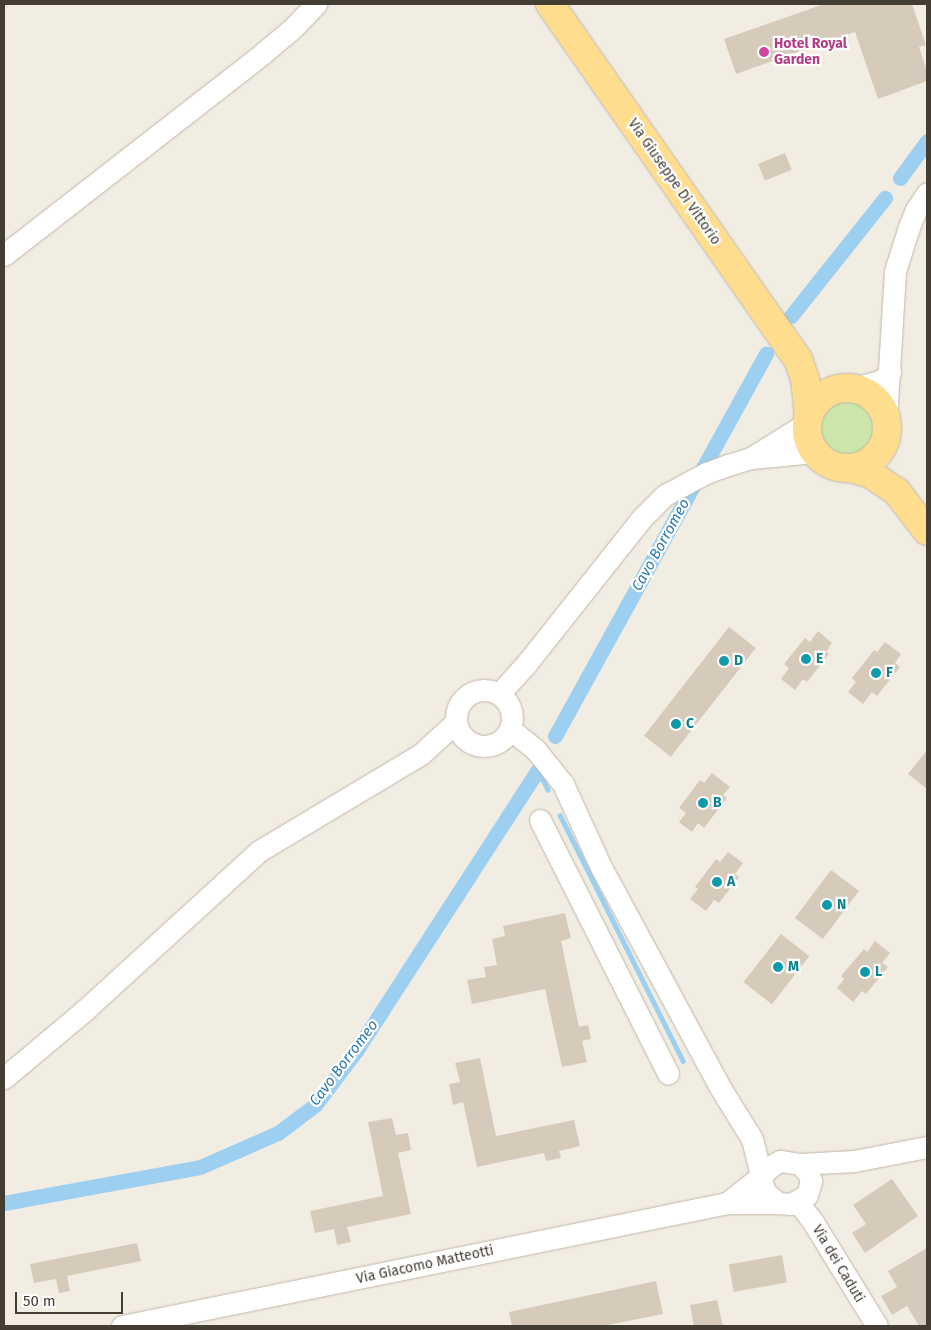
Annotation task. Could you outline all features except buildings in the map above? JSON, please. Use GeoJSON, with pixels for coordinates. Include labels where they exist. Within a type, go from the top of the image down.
{"type":"FeatureCollection","features":[{"type":"Feature","properties":{"kind":"main road","name":"Via Giuseppe Di Vittorio"},"geometry":{"type":"LineString","coordinates":[[550,4],[798,359]]}},
{"type":"Feature","properties":{"kind":"main road"},"geometry":{"type":"LineString","coordinates":[[798,359],[818,376],[874,398],[886,429],[897,492]]}},
{"type":"Feature","properties":{"kind":"main road"},"geometry":{"type":"LineString","coordinates":[[798,359],[805,379],[808,437],[815,452],[832,465],[869,473],[897,492],[927,531]]}},
{"type":"Feature","properties":{"kind":"main road"},"geometry":{"type":"LineString","coordinates":[[808,419],[814,404],[825,394],[850,388]]}},
{"type":"Feature","properties":{"kind":"main road"},"geometry":{"type":"LineString","coordinates":[[849,468],[863,465],[872,459],[881,449],[886,429]]}},
{"type":"Feature","properties":{"kind":"street"},"geometry":{"type":"LineString","coordinates":[[4,255],[270,48],[316,4]]}},
{"type":"Feature","properties":{"kind":"street"},"geometry":{"type":"LineString","coordinates":[[886,429],[895,271],[916,210],[927,194]]}},
{"type":"Feature","properties":{"kind":"street"},"geometry":{"type":"LineString","coordinates":[[850,388],[881,381],[890,372]]}},
{"type":"Feature","properties":{"kind":"street"},"geometry":{"type":"LineString","coordinates":[[750,458],[808,419]]}},
{"type":"Feature","properties":{"kind":"street"},"geometry":{"type":"LineString","coordinates":[[499,694],[528,663],[642,518],[673,490],[728,465],[750,458],[815,452]]}},
{"type":"Feature","properties":{"kind":"street"},"geometry":{"type":"LineString","coordinates":[[482,689],[499,694],[511,710],[510,729],[499,742],[482,746],[461,731],[456,713],[465,697],[482,689]]}},
{"type":"Feature","properties":{"kind":"street"},"geometry":{"type":"LineString","coordinates":[[510,729],[535,748],[563,784],[601,867],[721,1089],[752,1139],[764,1191],[796,1198],[824,1178],[854,1162]]}},
{"type":"Feature","properties":{"kind":"street"},"geometry":{"type":"LineString","coordinates":[[4,1078],[84,1010],[259,851],[461,731]]}},
{"type":"Feature","properties":{"kind":"street"},"geometry":{"type":"LineString","coordinates":[[540,820],[668,1073]]}},
{"type":"Feature","properties":{"kind":"street"},"geometry":{"type":"LineString","coordinates":[[752,1139],[808,1173],[811,1181],[796,1198]]}},
{"type":"Feature","properties":{"kind":"street"},"geometry":{"type":"LineString","coordinates":[[761,1176],[771,1166],[794,1163],[854,1162],[927,1147]]}},
{"type":"Feature","properties":{"kind":"street","name":"Via Giacomo Matteotti"},"geometry":{"type":"LineString","coordinates":[[727,1203],[761,1176]]}},
{"type":"Feature","properties":{"kind":"street","name":"Via Giacomo Matteotti"},"geometry":{"type":"LineString","coordinates":[[122,1326],[727,1203],[796,1198]]}},
{"type":"Feature","properties":{"kind":"street","name":"Via dei Caduti"},"geometry":{"type":"LineString","coordinates":[[796,1198],[813,1222],[877,1326]]}},
{"type":"Feature","properties":{"kind":"green space"},"geometry":{"type":"Polygon","coordinates":[[[847,397],[859,399],[869,406],[876,416],[878,428],[876,440],[869,450],[859,457],[847,459],[835,457],[825,450],[818,440],[816,428],[818,416],[825,406],[835,399],[847,397]]]}},
{"type":"Feature","properties":{"kind":"waterway","name":"Cavo Borromeo"},"geometry":{"type":"LineString","coordinates":[[900,178],[927,141]]}},
{"type":"Feature","properties":{"kind":"waterway","name":"Cavo Borromeo"},"geometry":{"type":"LineString","coordinates":[[791,316],[885,198]]}},
{"type":"Feature","properties":{"kind":"waterway","name":"Cavo Borromeo"},"geometry":{"type":"LineString","coordinates":[[555,736],[766,353]]}},
{"type":"Feature","properties":{"kind":"waterway"},"geometry":{"type":"LineString","coordinates":[[538,770],[548,790]]}},
{"type":"Feature","properties":{"kind":"waterway","name":"Cavo Borromeo"},"geometry":{"type":"LineString","coordinates":[[4,1203],[200,1167],[278,1133],[315,1105],[356,1051],[538,770]]}},
{"type":"Feature","properties":{"kind":"waterway"},"geometry":{"type":"LineString","coordinates":[[560,815],[683,1061]]}},
{"type":"Feature","properties":{"kind":"place","name":"Hotel Royal Garden"},"geometry":{"type":"Point","coordinates":[764,52]}},
{"type":"Feature","properties":{"kind":"place","name":"E"},"geometry":{"type":"Point","coordinates":[806,659]}},
{"type":"Feature","properties":{"kind":"place","name":"D"},"geometry":{"type":"Point","coordinates":[724,661]}},
{"type":"Feature","properties":{"kind":"place","name":"F"},"geometry":{"type":"Point","coordinates":[876,673]}},
{"type":"Feature","properties":{"kind":"place","name":"C"},"geometry":{"type":"Point","coordinates":[676,724]}},
{"type":"Feature","properties":{"kind":"place","name":"B"},"geometry":{"type":"Point","coordinates":[703,803]}},
{"type":"Feature","properties":{"kind":"place","name":"A"},"geometry":{"type":"Point","coordinates":[717,882]}},
{"type":"Feature","properties":{"kind":"place","name":"N"},"geometry":{"type":"Point","coordinates":[827,905]}},
{"type":"Feature","properties":{"kind":"place","name":"M"},"geometry":{"type":"Point","coordinates":[778,967]}},
{"type":"Feature","properties":{"kind":"place","name":"L"},"geometry":{"type":"Point","coordinates":[865,972]}}]}
